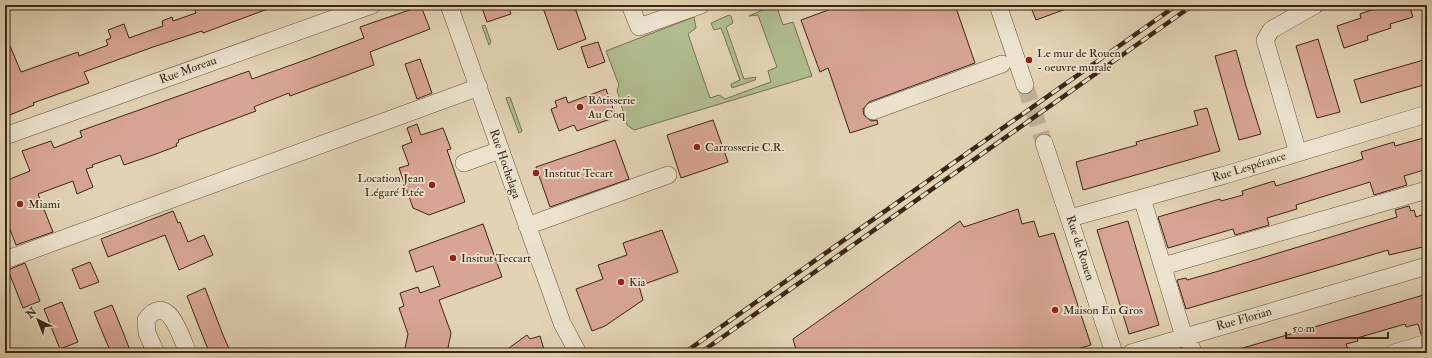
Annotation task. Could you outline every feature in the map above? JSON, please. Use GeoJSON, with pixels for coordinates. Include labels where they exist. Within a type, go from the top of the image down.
{"type":"FeatureCollection","features":[{"type":"Feature","properties":{"kind":"street","name":"Rue Moreau"},"geometry":{"type":"LineString","coordinates":[[5,136],[372,5]]}},
{"type":"Feature","properties":{"kind":"street","name":"Rue Hochelaga"},"geometry":{"type":"LineString","coordinates":[[449,5],[562,323],[578,353]]}},
{"type":"Feature","properties":{"kind":"street"},"geometry":{"type":"LineString","coordinates":[[630,5],[639,27],[701,5]]}},
{"type":"Feature","properties":{"kind":"street"},"geometry":{"type":"LineString","coordinates":[[998,5],[1025,85]]}},
{"type":"Feature","properties":{"kind":"street"},"geometry":{"type":"LineString","coordinates":[[1298,153],[1265,40],[1271,30],[1315,5]]}},
{"type":"Feature","properties":{"kind":"street"},"geometry":{"type":"LineString","coordinates":[[874,111],[1002,64]]}},
{"type":"Feature","properties":{"kind":"street"},"geometry":{"type":"LineString","coordinates":[[5,260],[478,87]]}},
{"type":"Feature","properties":{"kind":"street","name":"Rue Lespérance"},"geometry":{"type":"LineString","coordinates":[[1070,218],[1298,153],[1427,114]]}},
{"type":"Feature","properties":{"kind":"street","name":"Rue de Rouen"},"geometry":{"type":"LineString","coordinates":[[1044,143],[1114,353]]}},
{"type":"Feature","properties":{"kind":"street"},"geometry":{"type":"LineString","coordinates":[[464,163],[500,150]]}},
{"type":"Feature","properties":{"kind":"street"},"geometry":{"type":"LineString","coordinates":[[527,226],[668,175]]}},
{"type":"Feature","properties":{"kind":"street"},"geometry":{"type":"LineString","coordinates":[[1163,266],[1427,190]]}},
{"type":"Feature","properties":{"kind":"street"},"geometry":{"type":"LineString","coordinates":[[1142,198],[1186,336],[1193,353]]}},
{"type":"Feature","properties":{"kind":"street","name":"Rue Florian"},"geometry":{"type":"LineString","coordinates":[[1131,353],[1427,266]]}},
{"type":"Feature","properties":{"kind":"street"},"geometry":{"type":"LineString","coordinates":[[156,353],[147,333],[146,320],[155,312],[160,310],[166,311],[171,316],[188,353]]}},
{"type":"Feature","properties":{"kind":"street","name":"Rue Hochelaga"},"geometry":{"type":"LineString","coordinates":[[562,323],[567,353]]}},
{"type":"Feature","properties":{"kind":"street"},"geometry":{"type":"LineString","coordinates":[[1394,353],[1427,343]]}},
{"type":"Feature","properties":{"kind":"green space"},"geometry":{"type":"Polygon","coordinates":[[[776,5],[783,25],[793,22],[812,76],[634,130],[627,125],[617,90],[619,85],[606,51],[694,17],[696,28],[688,34],[710,98],[719,95],[725,99],[771,82],[768,71],[777,67],[758,15],[749,16],[776,5]]]}},
{"type":"Feature","properties":{"kind":"green space"},"geometry":{"type":"Polygon","coordinates":[[[729,15],[731,16],[733,23],[726,27],[744,79],[756,77],[755,80],[732,88],[731,84],[740,80],[721,28],[714,30],[711,23],[729,15]]]}},
{"type":"Feature","properties":{"kind":"green space"},"geometry":{"type":"Polygon","coordinates":[[[485,25],[491,42],[489,45],[482,26],[485,25]]]}},
{"type":"Feature","properties":{"kind":"green space"},"geometry":{"type":"Polygon","coordinates":[[[510,97],[522,131],[519,133],[506,98],[510,97]]]}},
{"type":"Feature","properties":{"kind":"building"},"geometry":{"type":"Polygon","coordinates":[[[193,5],[273,5],[273,7],[203,33],[202,31],[153,47],[84,72],[89,83],[33,103],[34,105],[5,117],[5,34],[21,72],[78,52],[79,56],[108,45],[106,40],[111,38],[108,30],[124,24],[129,38],[163,26],[162,21],[172,17],[173,21],[196,13],[193,5]]]}},
{"type":"Feature","properties":{"kind":"building"},"geometry":{"type":"Polygon","coordinates":[[[481,5],[508,5],[511,14],[487,22],[481,5]]]}},
{"type":"Feature","properties":{"kind":"building"},"geometry":{"type":"Polygon","coordinates":[[[542,5],[574,5],[586,39],[558,50],[542,5]]]}},
{"type":"Feature","properties":{"kind":"building"},"geometry":{"type":"Polygon","coordinates":[[[842,5],[955,5],[975,63],[869,102],[863,109],[864,115],[871,121],[877,120],[878,124],[850,133],[828,68],[820,72],[801,20],[842,5]]]}},
{"type":"Feature","properties":{"kind":"building"},"geometry":{"type":"Polygon","coordinates":[[[1030,5],[1074,5],[1074,6],[1036,20],[1030,5]]]}},
{"type":"Feature","properties":{"kind":"building"},"geometry":{"type":"Polygon","coordinates":[[[1386,5],[1409,5],[1413,17],[1390,24],[1391,28],[1367,36],[1368,40],[1344,48],[1337,26],[1361,18],[1360,14],[1386,5]]]}},
{"type":"Feature","properties":{"kind":"building"},"geometry":{"type":"Polygon","coordinates":[[[421,6],[430,29],[370,52],[374,65],[290,96],[289,93],[256,106],[254,107],[256,111],[178,140],[179,142],[176,144],[177,146],[156,154],[124,165],[120,155],[92,165],[93,167],[86,169],[93,187],[77,194],[73,181],[38,194],[53,232],[16,245],[5,216],[5,181],[30,171],[22,151],[51,141],[54,148],[82,137],[80,131],[249,71],[252,79],[308,59],[364,38],[360,27],[421,6]]]}},
{"type":"Feature","properties":{"kind":"building"},"geometry":{"type":"Polygon","coordinates":[[[1318,39],[1340,112],[1317,118],[1296,46],[1318,39]]]}},
{"type":"Feature","properties":{"kind":"building"},"geometry":{"type":"Polygon","coordinates":[[[598,42],[605,62],[588,68],[581,47],[598,42]]]}},
{"type":"Feature","properties":{"kind":"building"},"geometry":{"type":"Polygon","coordinates":[[[1236,50],[1261,134],[1239,140],[1215,56],[1236,50]]]}},
{"type":"Feature","properties":{"kind":"building"},"geometry":{"type":"Polygon","coordinates":[[[420,59],[432,93],[417,99],[405,64],[420,59]]]}},
{"type":"Feature","properties":{"kind":"building"},"geometry":{"type":"Polygon","coordinates":[[[1427,59],[1427,84],[1361,103],[1354,80],[1427,59]]]}},
{"type":"Feature","properties":{"kind":"building"},"geometry":{"type":"Polygon","coordinates":[[[606,89],[616,117],[577,131],[574,125],[559,131],[551,109],[557,107],[555,101],[566,97],[568,103],[606,89]]]}},
{"type":"Feature","properties":{"kind":"building"},"geometry":{"type":"Polygon","coordinates":[[[1207,108],[1220,151],[1083,190],[1076,162],[1137,145],[1136,142],[1198,125],[1194,111],[1207,108]]]}},
{"type":"Feature","properties":{"kind":"building","name":"Carrosserie C.R."},"geometry":{"type":"Polygon","coordinates":[[[713,120],[728,162],[681,178],[667,135],[713,120]]]}},
{"type":"Feature","properties":{"kind":"building","name":"Location Jean Légaré Ltée"},"geometry":{"type":"Polygon","coordinates":[[[417,124],[421,135],[443,128],[451,149],[447,150],[465,202],[429,215],[413,208],[399,168],[409,165],[402,146],[412,142],[407,128],[417,124]]]}},
{"type":"Feature","properties":{"kind":"building"},"geometry":{"type":"Polygon","coordinates":[[[1427,137],[1427,169],[1404,176],[1407,185],[1374,195],[1370,182],[1296,205],[1297,209],[1267,218],[1269,225],[1235,235],[1233,229],[1168,248],[1158,217],[1220,199],[1221,201],[1243,195],[1242,191],[1274,181],[1276,186],[1363,159],[1361,152],[1394,142],[1395,146],[1427,137]]]}},
{"type":"Feature","properties":{"kind":"building"},"geometry":{"type":"Polygon","coordinates":[[[615,140],[629,179],[550,207],[536,167],[615,140]]]}},
{"type":"Feature","properties":{"kind":"building"},"geometry":{"type":"Polygon","coordinates":[[[1409,206],[1411,211],[1414,210],[1416,217],[1427,213],[1427,246],[1389,255],[1388,250],[1186,309],[1177,280],[1186,278],[1187,280],[1219,271],[1397,217],[1395,210],[1409,206]]]}},
{"type":"Feature","properties":{"kind":"building"},"geometry":{"type":"Polygon","coordinates":[[[1018,209],[1022,224],[1034,221],[1039,237],[1054,233],[1091,345],[1063,353],[797,353],[793,339],[960,221],[964,227],[1018,209]]]}},
{"type":"Feature","properties":{"kind":"building"},"geometry":{"type":"Polygon","coordinates":[[[173,211],[178,223],[180,222],[188,242],[204,235],[213,255],[179,270],[165,235],[108,257],[101,239],[173,211]]]}},
{"type":"Feature","properties":{"kind":"building"},"geometry":{"type":"Polygon","coordinates":[[[1128,221],[1159,325],[1129,334],[1097,230],[1128,221]]]}},
{"type":"Feature","properties":{"kind":"building"},"geometry":{"type":"Polygon","coordinates":[[[483,224],[502,277],[439,300],[451,333],[447,353],[404,353],[408,334],[399,308],[404,306],[400,293],[418,287],[420,293],[440,286],[433,266],[416,272],[409,251],[483,224]]]}},
{"type":"Feature","properties":{"kind":"building","name":"Kia"},"geometry":{"type":"Polygon","coordinates":[[[662,230],[678,272],[639,286],[643,300],[605,326],[592,331],[576,289],[603,279],[598,265],[627,255],[623,243],[662,230]]]}},
{"type":"Feature","properties":{"kind":"building"},"geometry":{"type":"Polygon","coordinates":[[[90,262],[99,282],[80,289],[72,269],[90,262]]]}},
{"type":"Feature","properties":{"kind":"building"},"geometry":{"type":"Polygon","coordinates":[[[25,263],[40,301],[23,308],[8,270],[25,263]]]}},
{"type":"Feature","properties":{"kind":"building"},"geometry":{"type":"Polygon","coordinates":[[[205,288],[231,353],[210,353],[205,342],[187,296],[205,288]]]}},
{"type":"Feature","properties":{"kind":"building"},"geometry":{"type":"Polygon","coordinates":[[[1427,294],[1427,333],[1421,334],[1418,324],[1406,327],[1405,324],[1357,338],[1358,341],[1346,344],[1348,349],[1336,353],[1335,350],[1323,353],[1237,353],[1236,350],[1427,294]]]}},
{"type":"Feature","properties":{"kind":"building"},"geometry":{"type":"Polygon","coordinates":[[[62,302],[78,342],[60,349],[44,309],[62,302]]]}},
{"type":"Feature","properties":{"kind":"building"},"geometry":{"type":"Polygon","coordinates":[[[112,305],[131,353],[111,353],[94,312],[112,305]]]}},
{"type":"Feature","properties":{"kind":"building"},"geometry":{"type":"Polygon","coordinates":[[[527,335],[530,339],[540,336],[545,353],[502,353],[527,335]]]}},
{"type":"Feature","properties":{"kind":"tunnel"},"geometry":{"type":"LineString","coordinates":[[1025,85],[1044,143]]}},
{"type":"Feature","properties":{"kind":"railway"},"geometry":{"type":"LineString","coordinates":[[684,353],[1177,5]]}},
{"type":"Feature","properties":{"kind":"railway"},"geometry":{"type":"LineString","coordinates":[[700,353],[1193,5]]}},
{"type":"Feature","properties":{"kind":"place","name":"Le mur de Rouen - oeuvre murale"},"geometry":{"type":"Point","coordinates":[1029,60]}},
{"type":"Feature","properties":{"kind":"place","name":"Rôtisserie Au Coq"},"geometry":{"type":"Point","coordinates":[580,107]}},
{"type":"Feature","properties":{"kind":"place","name":"Carrosserie C.R."},"geometry":{"type":"Point","coordinates":[697,147]}},
{"type":"Feature","properties":{"kind":"place","name":"Institut Tecart"},"geometry":{"type":"Point","coordinates":[536,173]}},
{"type":"Feature","properties":{"kind":"place","name":"Location Jean Légaré Ltée"},"geometry":{"type":"Point","coordinates":[432,185]}},
{"type":"Feature","properties":{"kind":"place","name":"Miami"},"geometry":{"type":"Point","coordinates":[20,204]}},
{"type":"Feature","properties":{"kind":"place","name":"Insitut Teccart"},"geometry":{"type":"Point","coordinates":[453,258]}},
{"type":"Feature","properties":{"kind":"place","name":"Kia"},"geometry":{"type":"Point","coordinates":[621,282]}},
{"type":"Feature","properties":{"kind":"place","name":"Maison En Gros"},"geometry":{"type":"Point","coordinates":[1055,310]}}]}
